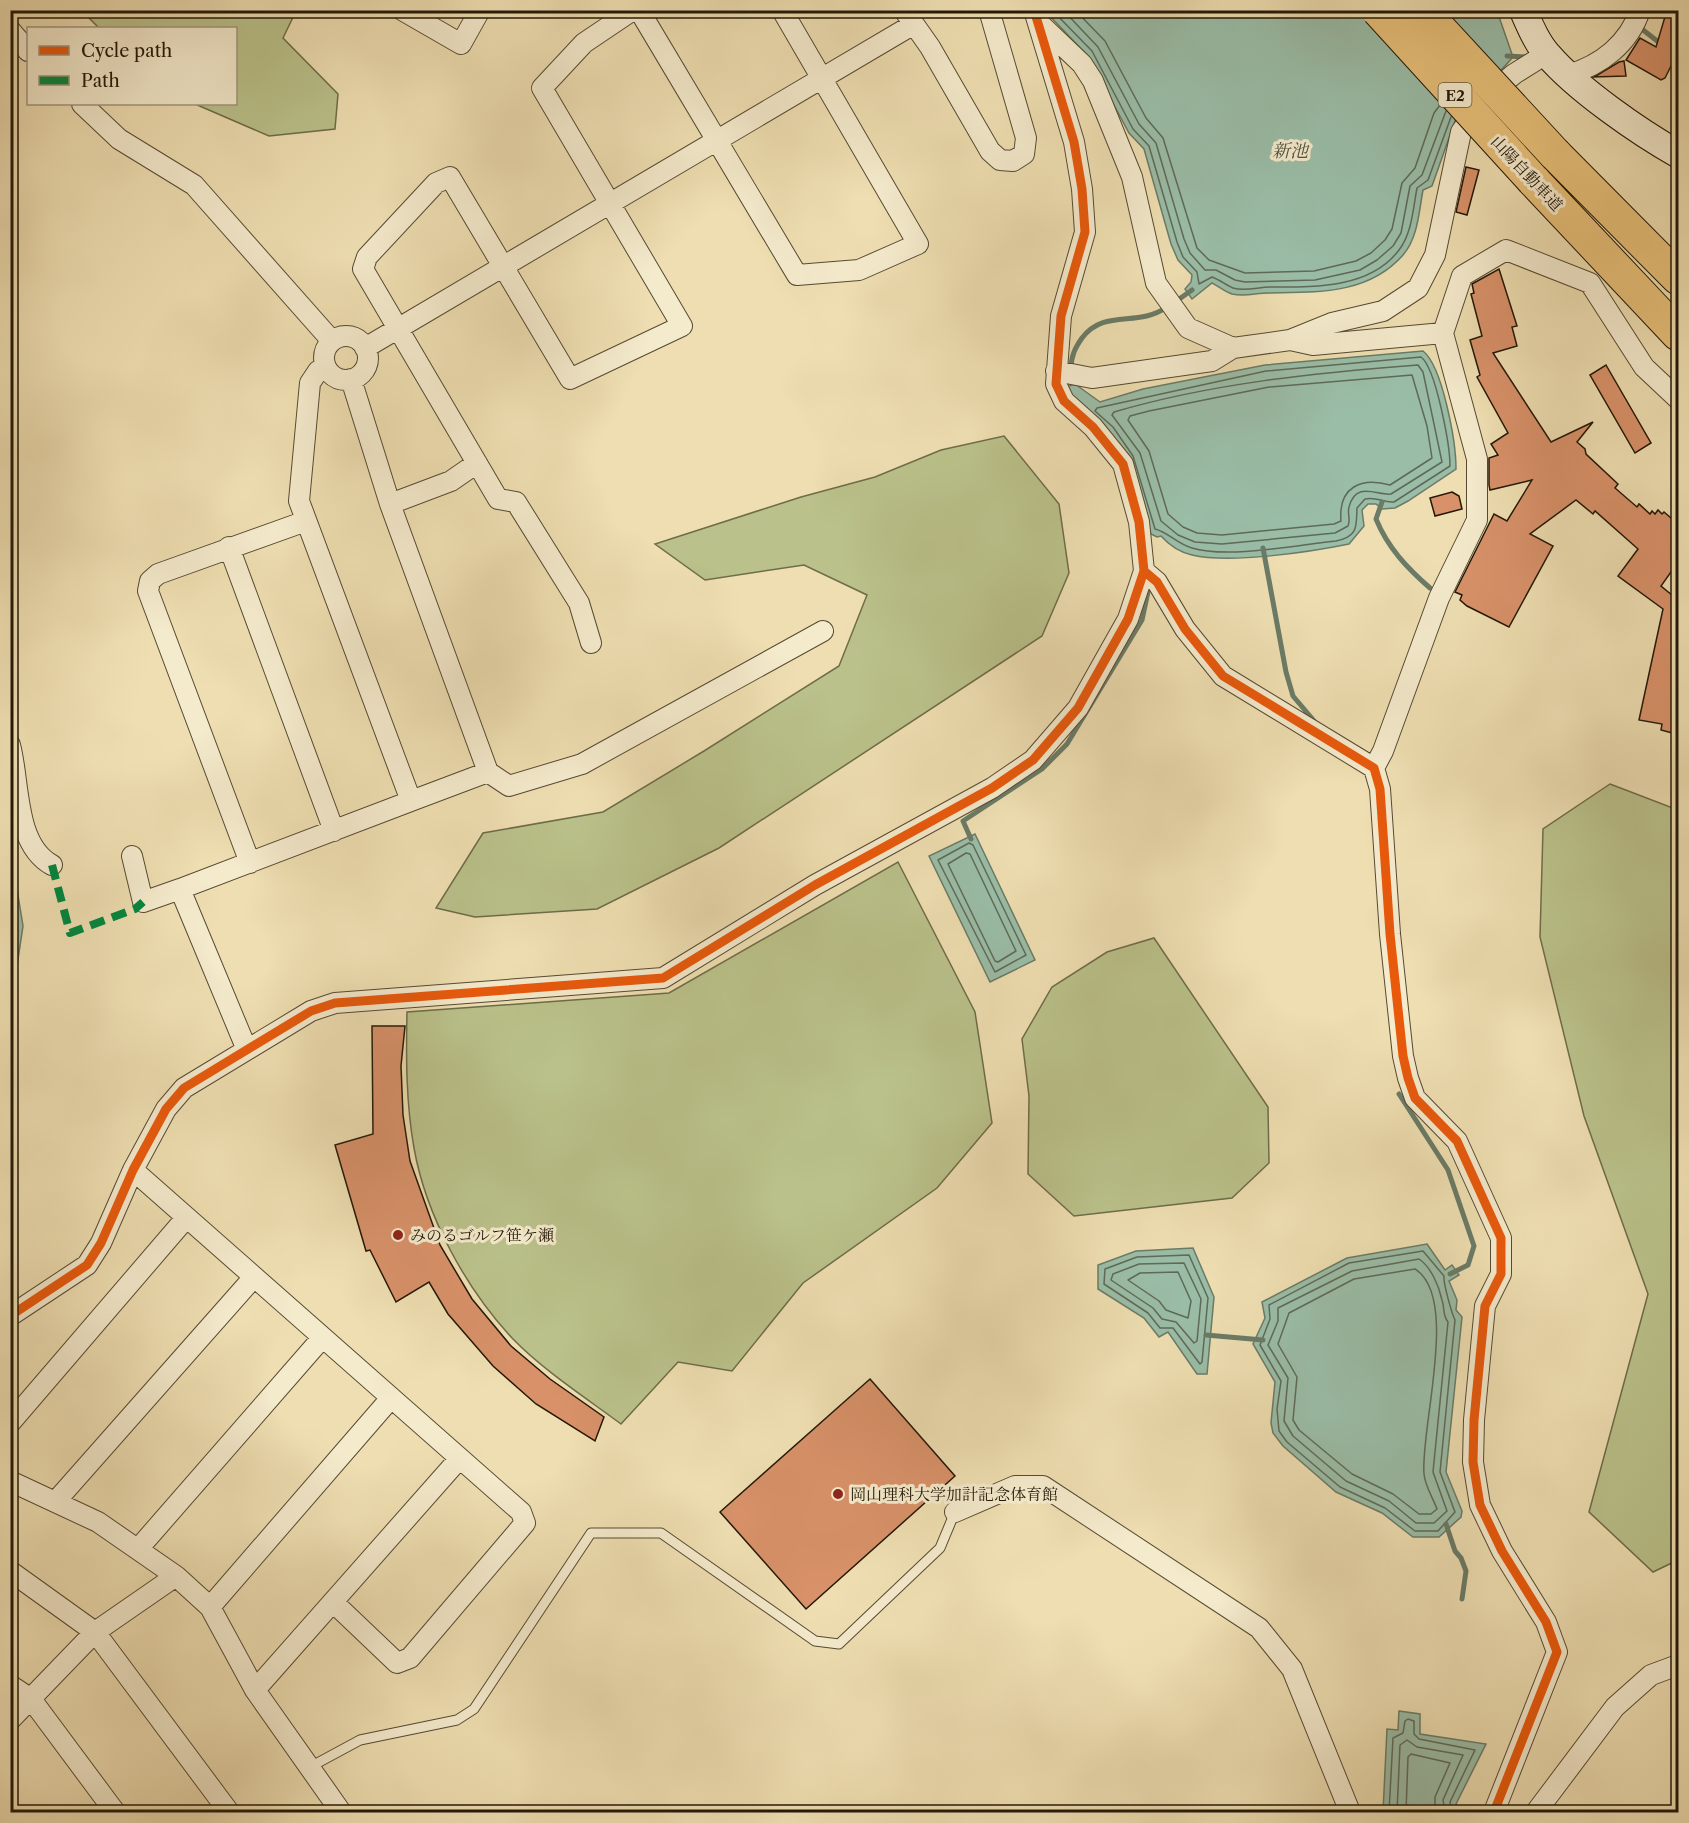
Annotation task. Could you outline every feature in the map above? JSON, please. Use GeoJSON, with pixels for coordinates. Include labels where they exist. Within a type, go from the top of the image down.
{"type":"FeatureCollection","features":[{"type":"Feature","properties":{"kind":"highway","name":"山陽自動車道"},"geometry":{"type":"LineString","coordinates":[[1378,10],[1678,334]]}},
{"type":"Feature","properties":{"kind":"highway","name":"山陽自動車道"},"geometry":{"type":"LineString","coordinates":[[1422,10],[1555,154],[1678,278]]}},
{"type":"Feature","properties":{"kind":"street"},"geometry":{"type":"LineString","coordinates":[[402,10],[461,44],[480,10]]}},
{"type":"Feature","properties":{"kind":"street"},"geometry":{"type":"LineString","coordinates":[[591,643],[579,603],[516,502],[498,499],[363,269],[367,257],[436,183],[450,177],[570,379],[682,327],[542,88],[584,43],[633,10]]}},
{"type":"Feature","properties":{"kind":"street"},"geometry":{"type":"LineString","coordinates":[[639,10],[797,275],[859,270],[918,244],[782,10]]}},
{"type":"Feature","properties":{"kind":"street"},"geometry":{"type":"LineString","coordinates":[[365,348],[822,78],[909,17],[990,151],[1000,160],[1013,161],[1024,154],[1026,138],[989,10]]}},
{"type":"Feature","properties":{"kind":"street"},"geometry":{"type":"LineString","coordinates":[[1523,10],[1546,54],[1568,75],[1655,140],[1678,154]]}},
{"type":"Feature","properties":{"kind":"street"},"geometry":{"type":"LineString","coordinates":[[1037,17],[1082,64],[1093,81],[1132,177],[1156,283],[1188,328],[1233,348]]}},
{"type":"Feature","properties":{"kind":"street"},"geometry":{"type":"LineString","coordinates":[[10,1316],[87,1265],[101,1244],[133,1170],[166,1109],[184,1088],[311,1011],[335,1003],[663,978],[815,885],[992,788],[1033,760],[1078,708],[1128,620],[1144,571],[1138,522],[1123,464],[1093,427],[1064,401],[1056,384],[1066,373],[1062,316],[1085,232],[1082,189],[1074,142],[1037,17]]}},
{"type":"Feature","properties":{"kind":"street"},"geometry":{"type":"LineString","coordinates":[[1568,75],[1581,71],[1615,51],[1637,21]]}},
{"type":"Feature","properties":{"kind":"street"},"geometry":{"type":"LineString","coordinates":[[10,30],[27,50]]}},
{"type":"Feature","properties":{"kind":"street"},"geometry":{"type":"LineString","coordinates":[[1066,373],[1092,378],[1212,361],[1233,348],[1290,340],[1332,322],[1383,311],[1418,288],[1435,255],[1461,132],[1483,100],[1514,74],[1546,54]]}},
{"type":"Feature","properties":{"kind":"street"},"geometry":{"type":"LineString","coordinates":[[83,105],[119,140],[194,185],[332,341]]}},
{"type":"Feature","properties":{"kind":"street"},"geometry":{"type":"LineString","coordinates":[[1374,768],[1383,751],[1439,598],[1478,520],[1477,459],[1443,333],[1462,276],[1506,250],[1590,283],[1644,367],[1678,399]]}},
{"type":"Feature","properties":{"kind":"street"},"geometry":{"type":"LineString","coordinates":[[1290,340],[1313,345],[1443,333]]}},
{"type":"Feature","properties":{"kind":"street"},"geometry":{"type":"LineString","coordinates":[[350,336],[356,338],[365,348],[366,367],[351,379],[339,379],[326,367],[324,353],[332,341],[350,336]]}},
{"type":"Feature","properties":{"kind":"street"},"geometry":{"type":"LineString","coordinates":[[326,367],[318,371],[310,383],[299,501],[411,801]]}},
{"type":"Feature","properties":{"kind":"street"},"geometry":{"type":"LineString","coordinates":[[351,379],[390,504],[488,772],[509,786],[582,764],[823,632]]}},
{"type":"Feature","properties":{"kind":"street"},"geometry":{"type":"LineString","coordinates":[[390,504],[451,481],[477,462]]}},
{"type":"Feature","properties":{"kind":"street"},"geometry":{"type":"LineString","coordinates":[[250,862],[148,591],[150,580],[158,574],[306,521]]}},
{"type":"Feature","properties":{"kind":"street"},"geometry":{"type":"LineString","coordinates":[[229,547],[334,831]]}},
{"type":"Feature","properties":{"kind":"street"},"geometry":{"type":"LineString","coordinates":[[1144,571],[1157,582],[1185,629],[1223,676],[1374,768],[1380,789],[1390,934],[1403,1056],[1408,1078],[1415,1098],[1457,1141],[1501,1238],[1501,1274],[1485,1306],[1474,1420],[1473,1462],[1480,1505],[1502,1551],[1546,1622],[1557,1652],[1494,1812]]}},
{"type":"Feature","properties":{"kind":"street"},"geometry":{"type":"LineString","coordinates":[[10,745],[20,818],[40,859],[52,866]]}},
{"type":"Feature","properties":{"kind":"street"},"geometry":{"type":"LineString","coordinates":[[132,855],[143,902],[488,772]]}},
{"type":"Feature","properties":{"kind":"street"},"geometry":{"type":"LineString","coordinates":[[180,889],[247,1050]]}},
{"type":"Feature","properties":{"kind":"street"},"geometry":{"type":"LineString","coordinates":[[133,1170],[521,1512],[525,1523],[410,1658],[397,1663],[334,1603]]}},
{"type":"Feature","properties":{"kind":"street"},"geometry":{"type":"LineString","coordinates":[[10,1423],[186,1218]]}},
{"type":"Feature","properties":{"kind":"street"},"geometry":{"type":"LineString","coordinates":[[56,1501],[254,1278]]}},
{"type":"Feature","properties":{"kind":"street"},"geometry":{"type":"LineString","coordinates":[[138,1549],[322,1338]]}},
{"type":"Feature","properties":{"kind":"street"},"geometry":{"type":"LineString","coordinates":[[210,1607],[391,1398]]}},
{"type":"Feature","properties":{"kind":"street"},"geometry":{"type":"LineString","coordinates":[[255,1690],[459,1459]]}},
{"type":"Feature","properties":{"kind":"street"},"geometry":{"type":"LineString","coordinates":[[10,1481],[98,1522],[176,1576],[210,1607],[255,1690],[340,1812]]}},
{"type":"Feature","properties":{"kind":"street"},"geometry":{"type":"LineString","coordinates":[[955,1512],[1015,1486],[1043,1486],[1259,1628],[1292,1669],[1350,1812]]}},
{"type":"Feature","properties":{"kind":"street"},"geometry":{"type":"LineString","coordinates":[[10,1571],[95,1632],[229,1812]]}},
{"type":"Feature","properties":{"kind":"street"},"geometry":{"type":"LineString","coordinates":[[10,1720],[95,1632],[176,1576]]}},
{"type":"Feature","properties":{"kind":"street"},"geometry":{"type":"LineString","coordinates":[[1536,1812],[1615,1707],[1651,1675],[1678,1665]]}},
{"type":"Feature","properties":{"kind":"street"},"geometry":{"type":"LineString","coordinates":[[10,1685],[31,1699],[115,1812]]}},
{"type":"Feature","properties":{"kind":"lane"},"geometry":{"type":"LineString","coordinates":[[310,1767],[360,1740],[457,1720],[474,1709],[591,1533],[661,1533],[815,1641],[839,1644],[940,1548],[955,1512]]}},
{"type":"Feature","properties":{"kind":"shaded area"},"geometry":{"type":"Polygon","coordinates":[[[82,11],[296,11],[283,38],[338,94],[335,129],[269,136],[197,105],[237,105],[237,27],[98,27],[82,11]]]}},
{"type":"Feature","properties":{"kind":"shaded area"},"geometry":{"type":"Polygon","coordinates":[[[1004,436],[1059,504],[1069,573],[1042,636],[719,848],[597,909],[475,917],[436,908],[483,833],[603,812],[839,666],[867,595],[804,565],[705,580],[655,544],[801,497],[875,477],[941,450],[1004,436]]]}},
{"type":"Feature","properties":{"kind":"shaded area"},"geometry":{"type":"Polygon","coordinates":[[[1610,784],[1678,810],[1678,1560],[1653,1572],[1589,1512],[1648,1294],[1584,1116],[1540,937],[1543,829],[1610,784]]]}},
{"type":"Feature","properties":{"kind":"shaded area","name":"みのるゴルフ笹ケ瀬"},"geometry":{"type":"Polygon","coordinates":[[[898,862],[975,1012],[992,1123],[937,1188],[803,1283],[732,1371],[678,1362],[621,1424],[551,1373],[513,1339],[479,1298],[450,1250],[428,1200],[414,1148],[407,1080],[407,1012],[669,993],[898,862]]]}},
{"type":"Feature","properties":{"kind":"shaded area"},"geometry":{"type":"Polygon","coordinates":[[[1154,938],[1268,1107],[1269,1163],[1232,1198],[1074,1216],[1028,1174],[1029,1096],[1022,1039],[1052,987],[1107,952],[1154,938]]]}},
{"type":"Feature","properties":{"kind":"water","name":"新池"},"geometry":{"type":"Polygon","coordinates":[[[1045,11],[1497,11],[1513,57],[1455,121],[1432,186],[1423,190],[1412,241],[1403,255],[1389,268],[1374,278],[1340,289],[1237,295],[1212,283],[1192,299],[1185,289],[1191,282],[1192,275],[1178,260],[1171,244],[1144,149],[1129,133],[1087,55],[1045,11]]]}},
{"type":"Feature","properties":{"kind":"water"},"geometry":{"type":"Polygon","coordinates":[[[1423,351],[1437,373],[1447,406],[1454,442],[1456,469],[1395,508],[1382,509],[1376,504],[1368,504],[1362,510],[1364,526],[1349,544],[1270,556],[1227,558],[1192,555],[1175,548],[1161,536],[1151,534],[1128,459],[1063,388],[1075,384],[1100,402],[1143,389],[1265,365],[1423,351]]]}},
{"type":"Feature","properties":{"kind":"water"},"geometry":{"type":"Polygon","coordinates":[[[975,834],[1035,960],[990,982],[929,856],[975,834]]]}},
{"type":"Feature","properties":{"kind":"water"},"geometry":{"type":"Polygon","coordinates":[[[11,878],[16,883],[23,926],[11,1006],[11,878]]]}},
{"type":"Feature","properties":{"kind":"water"},"geometry":{"type":"Polygon","coordinates":[[[1427,1244],[1445,1270],[1452,1265],[1459,1275],[1449,1281],[1457,1300],[1456,1310],[1462,1317],[1446,1472],[1462,1511],[1461,1517],[1439,1537],[1413,1537],[1382,1513],[1336,1492],[1283,1446],[1273,1433],[1271,1423],[1275,1382],[1253,1344],[1265,1318],[1262,1302],[1347,1258],[1427,1244]]]}},
{"type":"Feature","properties":{"kind":"water"},"geometry":{"type":"Polygon","coordinates":[[[1193,1248],[1214,1297],[1207,1374],[1197,1374],[1168,1332],[1159,1337],[1144,1318],[1098,1289],[1098,1265],[1136,1251],[1193,1248]]]}},
{"type":"Feature","properties":{"kind":"water"},"geometry":{"type":"Polygon","coordinates":[[[1399,1711],[1420,1714],[1420,1734],[1486,1744],[1456,1804],[1465,1812],[1383,1812],[1387,1729],[1398,1730],[1399,1711]]]}},
{"type":"Feature","properties":{"kind":"building"},"geometry":{"type":"Polygon","coordinates":[[[1667,10],[1678,10],[1678,52],[1665,78],[1661,80],[1626,60],[1640,38],[1656,47],[1667,10]]]}},
{"type":"Feature","properties":{"kind":"building"},"geometry":{"type":"Polygon","coordinates":[[[1624,61],[1626,76],[1594,77],[1619,62],[1624,61]]]}},
{"type":"Feature","properties":{"kind":"building"},"geometry":{"type":"Polygon","coordinates":[[[1466,167],[1479,170],[1467,215],[1456,212],[1466,167]]]}},
{"type":"Feature","properties":{"kind":"building"},"geometry":{"type":"Polygon","coordinates":[[[1499,269],[1517,326],[1512,327],[1517,346],[1493,353],[1551,442],[1593,422],[1577,442],[1585,449],[1586,454],[1618,484],[1615,488],[1637,507],[1639,504],[1650,514],[1652,511],[1655,514],[1658,510],[1662,514],[1664,512],[1678,524],[1678,562],[1661,586],[1678,600],[1678,723],[1676,734],[1661,730],[1662,724],[1639,720],[1663,609],[1618,576],[1638,549],[1595,511],[1593,514],[1576,500],[1530,534],[1553,546],[1509,627],[1467,606],[1460,600],[1462,595],[1455,592],[1494,514],[1507,521],[1532,480],[1490,490],[1489,485],[1489,458],[1498,455],[1491,444],[1508,433],[1477,377],[1480,375],[1470,340],[1482,336],[1471,294],[1474,293],[1472,284],[1499,269]]]}},
{"type":"Feature","properties":{"kind":"building"},"geometry":{"type":"Polygon","coordinates":[[[1606,365],[1651,443],[1635,453],[1590,375],[1606,365]]]}},
{"type":"Feature","properties":{"kind":"building"},"geometry":{"type":"Polygon","coordinates":[[[1452,492],[1459,496],[1462,509],[1435,516],[1430,498],[1452,492]]]}},
{"type":"Feature","properties":{"kind":"building","name":"みのるゴルフ笹ケ瀬"},"geometry":{"type":"Polygon","coordinates":[[[372,1026],[405,1026],[401,1066],[403,1115],[410,1161],[440,1245],[472,1299],[511,1346],[550,1379],[604,1417],[595,1441],[536,1404],[493,1366],[448,1314],[429,1282],[396,1302],[370,1250],[366,1251],[335,1145],[373,1134],[372,1026]]]}},
{"type":"Feature","properties":{"kind":"building","name":"岡山理科大学加計記念体育館"},"geometry":{"type":"Polygon","coordinates":[[[870,1379],[955,1476],[806,1609],[720,1512],[870,1379]]]}},
{"type":"Feature","properties":{"kind":"waterway"},"geometry":{"type":"LineString","coordinates":[[1638,26],[1661,44]]}},
{"type":"Feature","properties":{"kind":"waterway"},"geometry":{"type":"LineString","coordinates":[[1507,56],[1528,57]]}},
{"type":"Feature","properties":{"kind":"waterway"},"geometry":{"type":"LineString","coordinates":[[1175,302],[1192,290]]}},
{"type":"Feature","properties":{"kind":"waterway"},"geometry":{"type":"LineString","coordinates":[[1071,369],[1075,349],[1091,329],[1101,323],[1144,316],[1167,307]]}},
{"type":"Feature","properties":{"kind":"waterway"},"geometry":{"type":"LineString","coordinates":[[1382,502],[1376,519],[1386,539],[1399,557],[1430,588]]}},
{"type":"Feature","properties":{"kind":"waterway"},"geometry":{"type":"LineString","coordinates":[[1263,548],[1286,672],[1293,696],[1315,722]]}},
{"type":"Feature","properties":{"kind":"waterway"},"geometry":{"type":"LineString","coordinates":[[971,839],[963,821],[1042,769],[1067,744],[1142,620],[1148,592]]}},
{"type":"Feature","properties":{"kind":"waterway"},"geometry":{"type":"LineString","coordinates":[[1399,1094],[1448,1170],[1474,1246],[1468,1265],[1450,1274]]}},
{"type":"Feature","properties":{"kind":"waterway"},"geometry":{"type":"LineString","coordinates":[[1206,1335],[1263,1340]]}},
{"type":"Feature","properties":{"kind":"waterway"},"geometry":{"type":"LineString","coordinates":[[1446,1524],[1455,1551],[1461,1558],[1466,1571],[1462,1599]]}},
{"type":"Feature","properties":{"kind":"marked path"},"geometry":{"type":"LineString","coordinates":[[52,865],[70,933],[135,909],[143,902]]}},
{"type":"Feature","properties":{"kind":"cycle path"},"geometry":{"type":"LineString","coordinates":[[10,1316],[87,1265],[101,1243],[133,1170],[166,1109],[184,1088],[311,1011],[335,1003],[663,978],[815,885],[992,788],[1033,760],[1078,708],[1128,619],[1144,571],[1139,522],[1123,464],[1093,427],[1064,401],[1056,384],[1061,316],[1085,232],[1082,189],[1074,142],[1034,10]]}},
{"type":"Feature","properties":{"kind":"cycle path"},"geometry":{"type":"LineString","coordinates":[[1144,571],[1157,582],[1185,629],[1223,676],[1374,768],[1380,789],[1390,934],[1403,1056],[1408,1078],[1415,1098],[1457,1141],[1501,1238],[1501,1274],[1485,1306],[1474,1420],[1473,1462],[1480,1505],[1502,1551],[1546,1622],[1557,1652],[1494,1812]]}},
{"type":"Feature","properties":{"kind":"place","name":"みのるゴルフ笹ケ瀬"},"geometry":{"type":"Point","coordinates":[398,1235]}},
{"type":"Feature","properties":{"kind":"place","name":"岡山理科大学加計記念体育館"},"geometry":{"type":"Point","coordinates":[838,1494]}}]}
